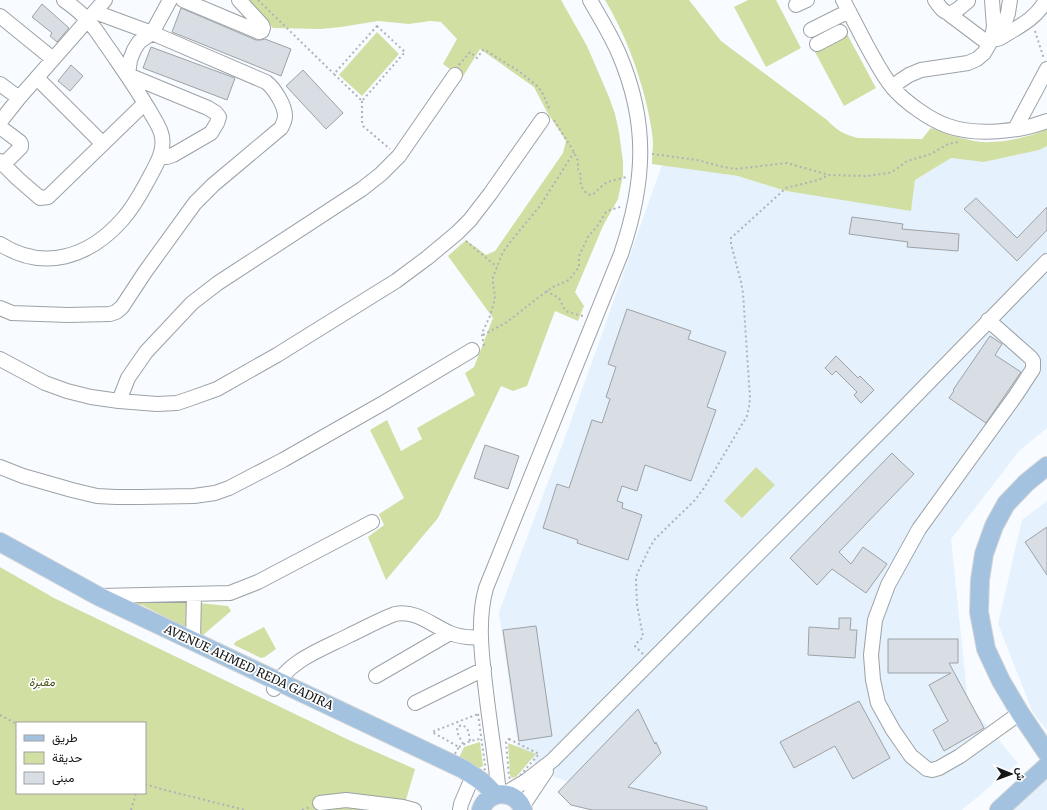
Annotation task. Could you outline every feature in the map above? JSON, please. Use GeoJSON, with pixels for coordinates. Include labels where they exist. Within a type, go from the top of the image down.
{"type":"FeatureCollection","features":[{"type":"Feature","properties":{"kind":"main road"},"geometry":{"type":"LineString","coordinates":[[1047,466],[1026,483],[1006,504],[994,526],[984,554],[980,580],[979,612],[986,649],[1001,681],[1020,713],[1047,753]]}},
{"type":"Feature","properties":{"kind":"main road","name":"AVENUE AHMED REDA GADIRA"},"geometry":{"type":"LineString","coordinates":[[0,542],[98,596],[192,640],[276,685],[448,772],[494,799]]}},
{"type":"Feature","properties":{"kind":"main road","name":"AVENUE AHMED REDA GADIRA"},"geometry":{"type":"LineString","coordinates":[[0,554],[77,597],[463,769],[484,782],[494,799]]}},
{"type":"Feature","properties":{"kind":"main road"},"geometry":{"type":"LineString","coordinates":[[999,810],[1047,766]]}},
{"type":"Feature","properties":{"kind":"main road"},"geometry":{"type":"LineString","coordinates":[[494,799],[509,795],[517,800],[523,808]]}},
{"type":"Feature","properties":{"kind":"street"},"geometry":{"type":"LineString","coordinates":[[0,308],[12,313],[68,315],[110,314],[116,312],[122,307],[145,272],[195,203],[213,185],[281,128],[284,122],[284,109],[275,92],[266,82],[152,33],[92,16],[64,0]]}},
{"type":"Feature","properties":{"kind":"street"},"geometry":{"type":"LineString","coordinates":[[0,122],[36,78],[105,0]]}},
{"type":"Feature","properties":{"kind":"street"},"geometry":{"type":"LineString","coordinates":[[128,76],[130,60],[134,50],[139,42],[152,33],[170,0]]}},
{"type":"Feature","properties":{"kind":"street"},"geometry":{"type":"LineString","coordinates":[[183,0],[259,32],[262,31],[262,24],[239,0]]}},
{"type":"Feature","properties":{"kind":"street"},"geometry":{"type":"LineString","coordinates":[[590,0],[611,36],[626,71],[632,90],[639,128],[640,174],[631,222],[623,248],[486,588],[481,609],[481,637],[494,799],[526,781],[553,760],[891,421],[1047,260]]}},
{"type":"Feature","properties":{"kind":"street"},"geometry":{"type":"LineString","coordinates":[[935,0],[944,11],[993,41]]}},
{"type":"Feature","properties":{"kind":"street"},"geometry":{"type":"LineString","coordinates":[[949,14],[953,13],[965,0]]}},
{"type":"Feature","properties":{"kind":"street"},"geometry":{"type":"LineString","coordinates":[[992,0],[994,27],[993,41]]}},
{"type":"Feature","properties":{"kind":"street"},"geometry":{"type":"LineString","coordinates":[[893,87],[904,78],[921,70],[968,63],[977,59],[984,53],[993,41],[1008,12],[1010,0]]}},
{"type":"Feature","properties":{"kind":"street"},"geometry":{"type":"LineString","coordinates":[[993,41],[1030,18],[1041,9],[1046,0]]}},
{"type":"Feature","properties":{"kind":"street"},"geometry":{"type":"LineString","coordinates":[[840,32],[822,42],[815,29],[848,4],[878,66],[900,96],[910,104],[947,126],[974,131],[1001,131],[1039,124],[1047,121]]}},
{"type":"Feature","properties":{"kind":"street"},"geometry":{"type":"LineString","coordinates":[[0,16],[53,59]]}},
{"type":"Feature","properties":{"kind":"street"},"geometry":{"type":"LineString","coordinates":[[0,244],[19,254],[45,259],[57,259],[75,254],[93,245],[122,220],[139,196],[160,157],[162,146],[161,130],[92,16]]}},
{"type":"Feature","properties":{"kind":"street"},"geometry":{"type":"LineString","coordinates":[[1015,129],[1047,69]]}},
{"type":"Feature","properties":{"kind":"street"},"geometry":{"type":"LineString","coordinates":[[119,401],[128,378],[146,352],[192,303],[218,283],[362,189],[381,174],[399,156],[455,75]]}},
{"type":"Feature","properties":{"kind":"street"},"geometry":{"type":"LineString","coordinates":[[128,76],[208,108],[219,117],[211,133],[173,155],[160,157]]}},
{"type":"Feature","properties":{"kind":"street"},"geometry":{"type":"LineString","coordinates":[[36,78],[103,144]]}},
{"type":"Feature","properties":{"kind":"street"},"geometry":{"type":"LineString","coordinates":[[0,84],[19,98]]}},
{"type":"Feature","properties":{"kind":"street"},"geometry":{"type":"LineString","coordinates":[[0,127],[21,144],[21,147],[2,163],[40,198],[46,198],[50,196],[145,103]]}},
{"type":"Feature","properties":{"kind":"street"},"geometry":{"type":"LineString","coordinates":[[0,359],[45,383],[67,391],[91,397],[119,401],[157,404],[177,403],[190,400],[217,389],[277,355],[396,281],[427,258],[470,220],[549,118]]}},
{"type":"Feature","properties":{"kind":"street"},"geometry":{"type":"LineString","coordinates":[[988,320],[1031,358],[1034,364],[1033,369],[1016,395],[919,529],[888,585],[875,620],[871,654],[873,680],[878,703],[893,730],[911,756],[927,769],[935,770],[960,756],[1020,713]]}},
{"type":"Feature","properties":{"kind":"street"},"geometry":{"type":"LineString","coordinates":[[0,467],[23,476],[97,496],[194,496],[214,493],[229,488],[283,460],[472,350]]}},
{"type":"Feature","properties":{"kind":"street"},"geometry":{"type":"LineString","coordinates":[[98,596],[230,594],[265,579],[372,522]]}},
{"type":"Feature","properties":{"kind":"street"},"geometry":{"type":"LineString","coordinates":[[192,640],[194,594]]}},
{"type":"Feature","properties":{"kind":"street"},"geometry":{"type":"LineString","coordinates":[[276,685],[290,668],[306,657],[395,614],[413,614],[450,633],[466,637],[481,637]]}},
{"type":"Feature","properties":{"kind":"street"},"geometry":{"type":"LineString","coordinates":[[376,676],[450,633]]}},
{"type":"Feature","properties":{"kind":"street"},"geometry":{"type":"LineString","coordinates":[[415,703],[484,669]]}},
{"type":"Feature","properties":{"kind":"street"},"geometry":{"type":"LineString","coordinates":[[523,808],[553,760]]}},
{"type":"Feature","properties":{"kind":"street"},"geometry":{"type":"LineString","coordinates":[[460,810],[469,785]]}},
{"type":"Feature","properties":{"kind":"street"},"geometry":{"type":"LineString","coordinates":[[320,803],[346,800],[403,807],[414,810]]}},
{"type":"Feature","properties":{"kind":"path"},"geometry":{"type":"LineString","coordinates":[[258,0],[362,101]]}},
{"type":"Feature","properties":{"kind":"path"},"geometry":{"type":"LineString","coordinates":[[1030,18],[1047,69]]}},
{"type":"Feature","properties":{"kind":"path"},"geometry":{"type":"LineString","coordinates":[[334,74],[377,26],[405,52],[362,101],[363,126],[399,156]]}},
{"type":"Feature","properties":{"kind":"path"},"geometry":{"type":"LineString","coordinates":[[455,75],[455,70],[470,52],[477,58],[483,50],[485,50],[520,72],[537,86],[542,92],[549,118],[574,152],[579,165],[578,170],[581,175],[581,186],[587,194],[593,194],[610,181],[640,174]]}},
{"type":"Feature","properties":{"kind":"path"},"geometry":{"type":"LineString","coordinates":[[640,153],[697,160],[735,169],[787,163],[829,175],[866,176],[889,173],[907,161],[931,154],[948,144],[966,138],[974,131]]}},
{"type":"Feature","properties":{"kind":"path"},"geometry":{"type":"LineString","coordinates":[[472,350],[477,355],[482,352],[484,347],[482,335],[490,316],[495,296],[493,280],[494,274],[503,252],[540,206],[574,152]]}},
{"type":"Feature","properties":{"kind":"path"},"geometry":{"type":"LineString","coordinates":[[650,662],[635,646],[643,636],[637,605],[637,574],[650,547],[656,539],[664,529],[695,500],[704,488],[747,416],[749,407],[750,398],[743,293],[731,244],[732,238],[786,188],[818,180],[829,175]]}},
{"type":"Feature","properties":{"kind":"path"},"geometry":{"type":"LineString","coordinates":[[482,335],[507,322],[546,291],[569,280],[578,268],[579,256],[586,240],[606,212],[635,202]]}},
{"type":"Feature","properties":{"kind":"path"},"geometry":{"type":"LineString","coordinates":[[457,233],[497,267]]}},
{"type":"Feature","properties":{"kind":"path"},"geometry":{"type":"LineString","coordinates":[[546,291],[559,298],[564,308],[568,312],[594,320]]}},
{"type":"Feature","properties":{"kind":"path"},"geometry":{"type":"LineString","coordinates":[[459,747],[432,732],[478,714],[482,739],[485,765],[485,769],[482,771],[453,757],[459,747],[463,744],[482,739]]}},
{"type":"Feature","properties":{"kind":"path"},"geometry":{"type":"LineString","coordinates":[[0,715],[16,723]]}},
{"type":"Feature","properties":{"kind":"path"},"geometry":{"type":"LineString","coordinates":[[457,722],[459,726],[457,728],[458,734],[463,744]]}},
{"type":"Feature","properties":{"kind":"path"},"geometry":{"type":"LineString","coordinates":[[459,726],[464,726],[467,728],[470,741]]}},
{"type":"Feature","properties":{"kind":"path"},"geometry":{"type":"LineString","coordinates":[[509,739],[539,754],[528,766],[516,780],[510,779],[507,765],[507,740],[509,739]]}},
{"type":"Feature","properties":{"kind":"path"},"geometry":{"type":"LineString","coordinates":[[146,784],[245,810]]}},
{"type":"Feature","properties":{"kind":"path"},"geometry":{"type":"LineString","coordinates":[[131,810],[136,794]]}},
{"type":"Feature","properties":{"kind":"shaded area"},"geometry":{"type":"Polygon","coordinates":[[[1047,146],[1047,428],[1020,450],[951,539],[968,703],[1018,763],[962,810],[651,810],[546,774],[518,746],[499,612],[567,432],[662,165],[738,176],[786,191],[911,210],[915,180],[951,158],[984,162],[1039,150],[1047,146]]]}},
{"type":"Feature","properties":{"kind":"shaded area"},"geometry":{"type":"Polygon","coordinates":[[[1047,501],[1047,730],[1033,713],[998,624],[1022,520],[1047,501]]]}},
{"type":"Feature","properties":{"kind":"shaded area"},"geometry":{"type":"Polygon","coordinates":[[[1045,779],[1047,781],[1047,810],[1011,810],[1045,779]]]}},
{"type":"Feature","properties":{"kind":"green space"},"geometry":{"type":"Polygon","coordinates":[[[247,0],[561,0],[587,46],[615,114],[623,162],[623,175],[618,199],[603,226],[575,292],[584,306],[578,321],[555,311],[527,386],[513,391],[501,386],[438,518],[386,580],[368,537],[384,525],[379,514],[404,498],[370,430],[387,420],[401,451],[422,439],[417,428],[475,395],[465,373],[474,367],[493,318],[448,256],[466,240],[486,255],[495,251],[563,153],[566,141],[547,112],[534,87],[480,49],[462,78],[443,64],[457,39],[441,22],[430,21],[409,24],[378,21],[321,29],[273,28],[247,0]]]}},
{"type":"Feature","properties":{"kind":"green space"},"geometry":{"type":"Polygon","coordinates":[[[605,0],[689,0],[721,41],[827,120],[834,127],[853,137],[922,139],[931,128],[968,140],[998,142],[1031,135],[1047,129],[1047,146],[1039,150],[984,162],[951,158],[915,180],[911,211],[786,191],[738,176],[652,164],[652,132],[642,89],[634,62],[624,37],[605,0]]]}},
{"type":"Feature","properties":{"kind":"green space"},"geometry":{"type":"Polygon","coordinates":[[[748,0],[776,0],[801,48],[766,67],[734,7],[748,0]]]}},
{"type":"Feature","properties":{"kind":"green space"},"geometry":{"type":"Polygon","coordinates":[[[377,32],[399,54],[362,96],[339,75],[377,32]]]}},
{"type":"Feature","properties":{"kind":"green space"},"geometry":{"type":"Polygon","coordinates":[[[847,34],[876,88],[844,106],[815,52],[847,34]]]}},
{"type":"Feature","properties":{"kind":"green space"},"geometry":{"type":"Polygon","coordinates":[[[756,467],[775,485],[742,518],[724,501],[756,467]]]}},
{"type":"Feature","properties":{"kind":"green space","name":"مقبرة"},"geometry":{"type":"Polygon","coordinates":[[[0,567],[54,598],[351,741],[415,769],[403,810],[0,810],[0,567]]]}},
{"type":"Feature","properties":{"kind":"green space"},"geometry":{"type":"Polygon","coordinates":[[[139,597],[149,602],[189,599],[187,631],[176,626],[177,623],[142,605],[130,606],[126,598],[139,597]]]}},
{"type":"Feature","properties":{"kind":"green space"},"geometry":{"type":"Polygon","coordinates":[[[199,603],[228,606],[231,611],[202,636],[200,635],[199,631],[199,603]]]}},
{"type":"Feature","properties":{"kind":"green space"},"geometry":{"type":"Polygon","coordinates":[[[264,627],[276,649],[265,657],[261,658],[234,645],[235,642],[264,627]]]}},
{"type":"Feature","properties":{"kind":"green space"},"geometry":{"type":"Polygon","coordinates":[[[480,742],[483,766],[479,768],[459,758],[464,747],[480,742]]]}},
{"type":"Feature","properties":{"kind":"green space"},"geometry":{"type":"Polygon","coordinates":[[[508,743],[536,754],[516,777],[512,778],[510,775],[508,743]]]}},
{"type":"Feature","properties":{"kind":"building"},"geometry":{"type":"Polygon","coordinates":[[[42,4],[69,28],[57,42],[50,36],[52,33],[32,17],[42,4]]]}},
{"type":"Feature","properties":{"kind":"building"},"geometry":{"type":"Polygon","coordinates":[[[181,8],[256,40],[265,39],[291,49],[281,76],[172,32],[181,8]]]}},
{"type":"Feature","properties":{"kind":"building"},"geometry":{"type":"Polygon","coordinates":[[[151,47],[235,78],[227,100],[143,68],[151,47]]]}},
{"type":"Feature","properties":{"kind":"building"},"geometry":{"type":"Polygon","coordinates":[[[71,65],[83,76],[70,91],[58,81],[71,65]]]}},
{"type":"Feature","properties":{"kind":"building"},"geometry":{"type":"Polygon","coordinates":[[[303,70],[343,113],[326,129],[286,86],[303,70]]]}},
{"type":"Feature","properties":{"kind":"building"},"geometry":{"type":"Polygon","coordinates":[[[976,198],[1017,238],[1047,207],[1047,230],[1017,261],[964,209],[976,198]]]}},
{"type":"Feature","properties":{"kind":"building"},"geometry":{"type":"Polygon","coordinates":[[[852,217],[903,224],[902,229],[959,234],[958,251],[907,247],[908,242],[849,234],[852,217]]]}},
{"type":"Feature","properties":{"kind":"building"},"geometry":{"type":"Polygon","coordinates":[[[627,309],[691,331],[688,339],[726,352],[707,407],[716,410],[691,481],[645,465],[637,491],[622,486],[617,501],[623,503],[622,508],[642,515],[628,560],[577,543],[578,540],[543,528],[557,484],[569,488],[592,420],[602,423],[610,399],[606,397],[616,367],[608,364],[627,309]]]}},
{"type":"Feature","properties":{"kind":"building"},"geometry":{"type":"Polygon","coordinates":[[[990,336],[1002,344],[995,355],[1021,372],[986,423],[949,398],[990,336]]]}},
{"type":"Feature","properties":{"kind":"building"},"geometry":{"type":"Polygon","coordinates":[[[836,356],[858,378],[860,376],[874,390],[861,403],[854,395],[857,392],[836,371],[832,375],[825,368],[836,356]]]}},
{"type":"Feature","properties":{"kind":"building"},"geometry":{"type":"Polygon","coordinates":[[[485,445],[519,456],[508,489],[474,478],[485,445]]]}},
{"type":"Feature","properties":{"kind":"building"},"geometry":{"type":"Polygon","coordinates":[[[892,453],[914,474],[839,552],[851,564],[863,547],[887,564],[866,593],[832,569],[817,585],[790,558],[892,453]]]}},
{"type":"Feature","properties":{"kind":"building"},"geometry":{"type":"Polygon","coordinates":[[[1047,527],[1047,575],[1025,542],[1047,527]]]}},
{"type":"Feature","properties":{"kind":"building"},"geometry":{"type":"Polygon","coordinates":[[[839,618],[851,618],[850,630],[857,630],[855,658],[808,655],[809,627],[839,629],[839,618]]]}},
{"type":"Feature","properties":{"kind":"building"},"geometry":{"type":"Polygon","coordinates":[[[536,626],[552,736],[519,741],[503,630],[536,626]]]}},
{"type":"Feature","properties":{"kind":"building"},"geometry":{"type":"Polygon","coordinates":[[[888,639],[958,639],[958,663],[949,663],[984,728],[944,751],[933,730],[948,721],[929,685],[951,673],[888,673],[888,639]]]}},
{"type":"Feature","properties":{"kind":"building"},"geometry":{"type":"Polygon","coordinates":[[[859,701],[890,758],[853,779],[835,746],[794,768],[780,742],[859,701]]]}},
{"type":"Feature","properties":{"kind":"building"},"geometry":{"type":"Polygon","coordinates":[[[638,709],[661,753],[628,787],[707,807],[707,810],[592,810],[571,805],[558,792],[638,709]]]}}]}
